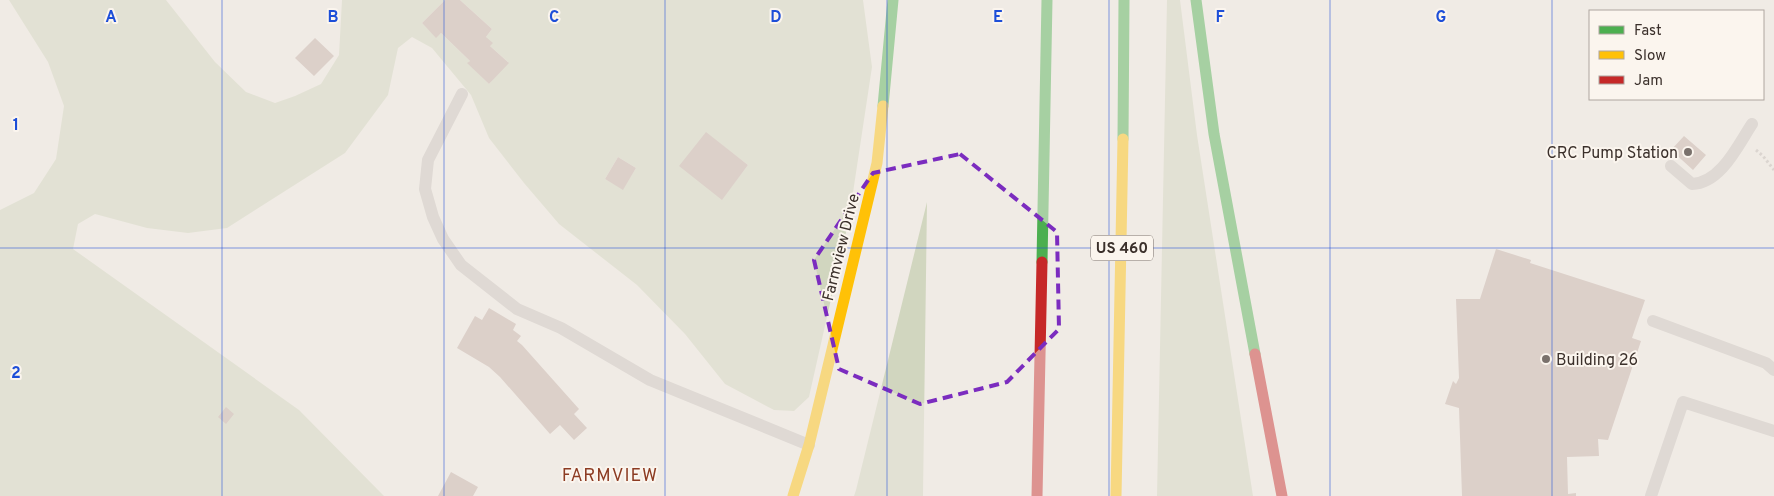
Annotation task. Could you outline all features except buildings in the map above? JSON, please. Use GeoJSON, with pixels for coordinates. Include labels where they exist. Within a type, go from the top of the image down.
{"type":"FeatureCollection","features":[{"type":"Feature","properties":{"kind":"main road","name":"Farmview Drive"},"geometry":{"type":"LineString","coordinates":[[793,496],[809,445],[877,163],[893,0]]}},
{"type":"Feature","properties":{"kind":"main road"},"geometry":{"type":"LineString","coordinates":[[1037,496],[1047,0]]}},
{"type":"Feature","properties":{"kind":"main road","name":"US 460"},"geometry":{"type":"LineString","coordinates":[[1116,496],[1124,0]]}},
{"type":"Feature","properties":{"kind":"main road"},"geometry":{"type":"LineString","coordinates":[[1196,0],[1214,134],[1282,496]]}},
{"type":"Feature","properties":{"kind":"lane"},"geometry":{"type":"LineString","coordinates":[[462,94],[428,160],[426,189],[443,239],[461,265],[517,309],[561,328],[650,380],[809,445]]}},
{"type":"Feature","properties":{"kind":"lane"},"geometry":{"type":"LineString","coordinates":[[1671,166],[1692,184],[1707,182],[1720,170],[1752,124]]}},
{"type":"Feature","properties":{"kind":"lane"},"geometry":{"type":"LineString","coordinates":[[1653,321],[1766,363],[1774,370]]}},
{"type":"Feature","properties":{"kind":"lane"},"geometry":{"type":"LineString","coordinates":[[1651,496],[1683,402],[1774,431]]}},
{"type":"Feature","properties":{"kind":"path"},"geometry":{"type":"LineString","coordinates":[[1742,139],[1763,156],[1774,170]]}},
{"type":"Feature","properties":{"kind":"highlighted area"},"geometry":{"type":"Polygon","coordinates":[[[960,154],[1057,232],[1059,329],[1007,382],[920,404],[839,369],[814,260],[873,173],[960,154]]]}},
{"type":"Feature","properties":{"kind":"green space"},"geometry":{"type":"Polygon","coordinates":[[[9,0],[166,0],[215,62],[246,92],[275,103],[321,84],[339,55],[342,0],[445,0],[422,23],[436,37],[441,33],[470,61],[468,63],[489,84],[508,62],[490,46],[486,37],[492,29],[460,0],[863,0],[872,67],[849,219],[809,397],[794,411],[774,410],[725,384],[685,334],[637,285],[559,224],[489,138],[471,95],[432,48],[412,37],[398,48],[388,95],[345,153],[227,228],[188,233],[147,228],[95,214],[78,224],[73,249],[299,410],[384,496],[0,496],[0,210],[34,193],[56,159],[64,106],[48,62],[9,0]],[[706,133],[722,199],[748,165],[706,133]],[[618,157],[605,179],[623,189],[636,168],[618,157]]]}},
{"type":"Feature","properties":{"kind":"green space"},"geometry":{"type":"Polygon","coordinates":[[[1167,0],[1180,0],[1197,135],[1253,496],[1157,496],[1167,0]]]}},
{"type":"Feature","properties":{"kind":"green space"},"geometry":{"type":"Polygon","coordinates":[[[927,202],[923,496],[854,496],[856,490],[927,202]]]}},
{"type":"Feature","properties":{"kind":"traffic: fast"},"geometry":{"type":"LineString","coordinates":[[883,106],[893,0]]}},
{"type":"Feature","properties":{"kind":"traffic: fast"},"geometry":{"type":"LineString","coordinates":[[1042,262],[1047,0]]}},
{"type":"Feature","properties":{"kind":"traffic: fast"},"geometry":{"type":"LineString","coordinates":[[1123,139],[1124,0]]}},
{"type":"Feature","properties":{"kind":"traffic: fast"},"geometry":{"type":"LineString","coordinates":[[1196,0],[1214,134],[1255,354]]}},
{"type":"Feature","properties":{"kind":"traffic: slow"},"geometry":{"type":"LineString","coordinates":[[793,496],[809,445],[877,163],[883,106]]}},
{"type":"Feature","properties":{"kind":"traffic: slow"},"geometry":{"type":"LineString","coordinates":[[1116,496],[1123,139]]}},
{"type":"Feature","properties":{"kind":"traffic: jam"},"geometry":{"type":"LineString","coordinates":[[1037,496],[1042,262]]}},
{"type":"Feature","properties":{"kind":"traffic: jam"},"geometry":{"type":"LineString","coordinates":[[1255,354],[1282,496]]}},
{"type":"Feature","properties":{"kind":"place","name":"CRC Pump Station"},"geometry":{"type":"Point","coordinates":[1688,152]}},
{"type":"Feature","properties":{"kind":"place","name":"Building 26"},"geometry":{"type":"Point","coordinates":[1546,359]}},
{"type":"Feature","properties":{"kind":"district","name":"FARMVIEW"},"geometry":{"type":"Point","coordinates":[610,475]}}]}
